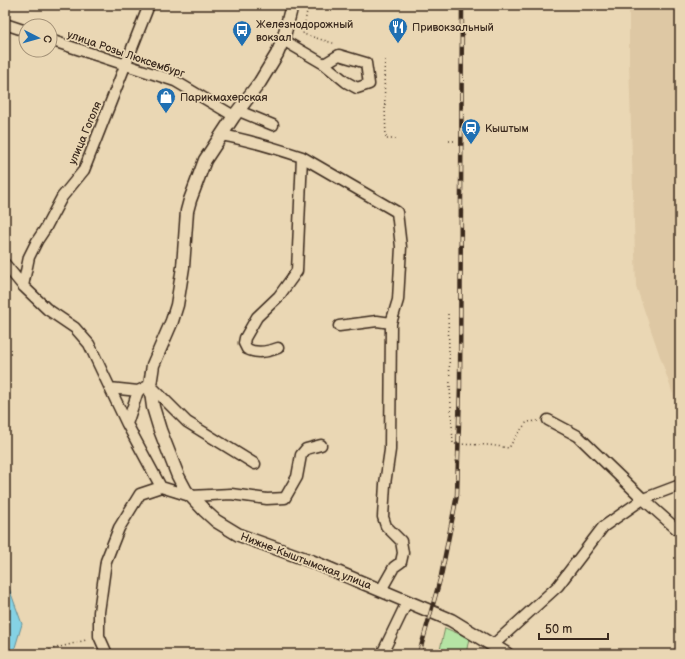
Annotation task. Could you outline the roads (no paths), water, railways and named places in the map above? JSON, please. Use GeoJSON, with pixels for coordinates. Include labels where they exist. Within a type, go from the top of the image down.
{"type":"FeatureCollection","features":[{"type":"Feature","properties":{"kind":"main road"},"geometry":{"type":"LineString","coordinates":[[190,496],[178,476],[160,430],[153,407],[150,385],[153,365],[172,321],[177,305],[183,267],[187,211],[205,160],[221,135],[260,82],[277,54],[283,40],[292,5]]}},
{"type":"Feature","properties":{"kind":"main road","name":"Нижне-Кыштымская улица"},"geometry":{"type":"LineString","coordinates":[[190,496],[216,521],[239,535],[311,561],[451,620],[507,654]]}},
{"type":"Feature","properties":{"kind":"street","name":"улица Гоголя"},"geometry":{"type":"LineString","coordinates":[[23,286],[29,257],[37,240],[45,229],[62,197],[84,170],[149,5]]}},
{"type":"Feature","properties":{"kind":"street"},"geometry":{"type":"LineString","coordinates":[[5,24],[18,29]]}},
{"type":"Feature","properties":{"kind":"street"},"geometry":{"type":"LineString","coordinates":[[283,40],[324,64]]}},
{"type":"Feature","properties":{"kind":"street","name":"улица Розы Люксембург"},"geometry":{"type":"LineString","coordinates":[[58,43],[125,66],[175,81],[237,113],[273,125]]}},
{"type":"Feature","properties":{"kind":"street"},"geometry":{"type":"LineString","coordinates":[[221,135],[244,139],[302,157],[397,212],[401,247],[398,300],[392,324],[390,450],[385,484],[383,517],[386,526],[401,541],[403,553],[401,562],[394,567],[381,590]]}},
{"type":"Feature","properties":{"kind":"street"},"geometry":{"type":"LineString","coordinates":[[278,348],[266,352],[252,352],[247,349],[244,343],[245,338],[257,317],[279,296],[297,271],[302,157]]}},
{"type":"Feature","properties":{"kind":"street"},"geometry":{"type":"LineString","coordinates":[[5,264],[23,286],[48,309],[75,328],[89,344],[127,424],[161,487],[140,494],[119,528],[106,561],[99,612],[99,636],[107,654]]}},
{"type":"Feature","properties":{"kind":"street"},"geometry":{"type":"LineString","coordinates":[[339,326],[377,321],[392,324]]}},
{"type":"Feature","properties":{"kind":"street"},"geometry":{"type":"LineString","coordinates":[[110,388],[138,390],[150,385],[187,422],[255,464]]}},
{"type":"Feature","properties":{"kind":"street"},"geometry":{"type":"LineString","coordinates":[[127,424],[138,390]]}},
{"type":"Feature","properties":{"kind":"street"},"geometry":{"type":"LineString","coordinates":[[548,420],[578,436],[643,499],[680,532]]}},
{"type":"Feature","properties":{"kind":"street"},"geometry":{"type":"LineString","coordinates":[[190,496],[231,494],[268,499],[285,498],[297,477],[301,455],[306,449],[322,446]]}},
{"type":"Feature","properties":{"kind":"street"},"geometry":{"type":"LineString","coordinates":[[493,645],[558,586],[603,527],[643,499],[680,485]]}},
{"type":"Feature","properties":{"kind":"street","name":"Нижне-Кыштымская улица"},"geometry":{"type":"LineString","coordinates":[[161,487],[190,496]]}},
{"type":"Feature","properties":{"kind":"street"},"geometry":{"type":"LineString","coordinates":[[382,654],[406,602]]}},
{"type":"Feature","properties":{"kind":"water"},"geometry":{"type":"Polygon","coordinates":[[[5,577],[22,624],[13,654],[5,654],[5,577]]]}},
{"type":"Feature","properties":{"kind":"railway"},"geometry":{"type":"LineString","coordinates":[[419,654],[441,576],[457,495],[460,386],[462,5]]}},
{"type":"Feature","properties":{"kind":"place","name":"Привокзальный"},"geometry":{"type":"Point","coordinates":[398,44]}},
{"type":"Feature","properties":{"kind":"place","name":"Железнодорожный вокзал"},"geometry":{"type":"Point","coordinates":[242,47]}},
{"type":"Feature","properties":{"kind":"place","name":"Парикмахерская"},"geometry":{"type":"Point","coordinates":[166,114]}},
{"type":"Feature","properties":{"kind":"place","name":"Кыштым"},"geometry":{"type":"Point","coordinates":[471,145]}}]}
